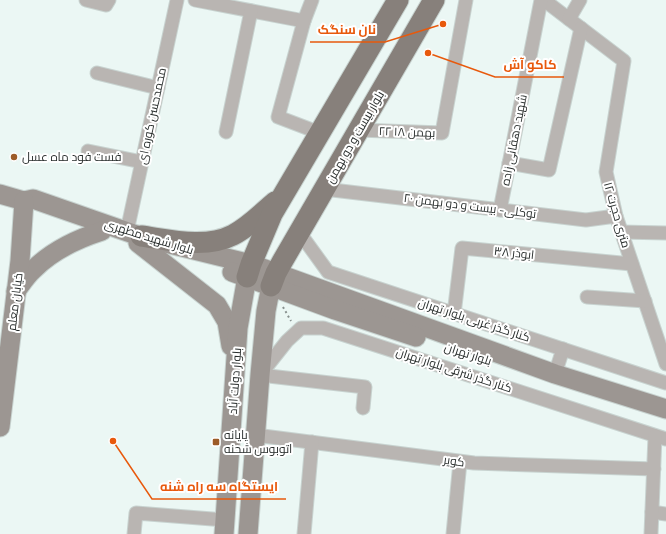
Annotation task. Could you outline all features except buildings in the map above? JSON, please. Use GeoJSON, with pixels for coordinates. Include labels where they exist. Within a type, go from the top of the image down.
{"type":"FeatureCollection","features":[{"type":"Feature","properties":{"kind":"main road"},"geometry":{"type":"LineString","coordinates":[[249,270],[272,214],[398,0]]}},
{"type":"Feature","properties":{"kind":"main road","name":"بلوار بیست و دو بهمن"},"geometry":{"type":"LineString","coordinates":[[273,279],[434,0]]}},
{"type":"Feature","properties":{"kind":"main road","name":"بلوار شهید مطهری"},"geometry":{"type":"LineString","coordinates":[[0,194],[24,201],[33,199],[135,237],[249,270],[273,279]]}},
{"type":"Feature","properties":{"kind":"main road"},"geometry":{"type":"LineString","coordinates":[[135,237],[193,243],[218,240],[233,235],[246,226],[284,194]]}},
{"type":"Feature","properties":{"kind":"main road","name":"بلوار شهید مطهری"},"geometry":{"type":"LineString","coordinates":[[24,201],[30,208],[102,231],[135,237]]}},
{"type":"Feature","properties":{"kind":"main road","name":"خیابان معلم"},"geometry":{"type":"LineString","coordinates":[[0,423],[20,261],[24,201]]}},
{"type":"Feature","properties":{"kind":"main road"},"geometry":{"type":"LineString","coordinates":[[16,291],[33,269],[48,256],[83,237],[102,231]]}},
{"type":"Feature","properties":{"kind":"main road"},"geometry":{"type":"LineString","coordinates":[[135,237],[217,306],[227,322],[236,375]]}},
{"type":"Feature","properties":{"kind":"main road","name":"بلوار دولت آباد"},"geometry":{"type":"LineString","coordinates":[[224,527],[236,375],[238,328],[249,270]]}},
{"type":"Feature","properties":{"kind":"main road","name":"بلوار دولت آباد"},"geometry":{"type":"LineString","coordinates":[[248,534],[266,311],[273,279]]}},
{"type":"Feature","properties":{"kind":"main road","name":"بلوار تهران"},"geometry":{"type":"LineString","coordinates":[[273,279],[335,310],[666,420]]}},
{"type":"Feature","properties":{"kind":"main road","name":"بلوار تهران"},"geometry":{"type":"LineString","coordinates":[[273,279],[555,374],[666,409]]}},
{"type":"Feature","properties":{"kind":"street"},"geometry":{"type":"LineString","coordinates":[[86,0],[106,5],[109,0]]}},
{"type":"Feature","properties":{"kind":"street","name":"محمدحسن کوره ای"},"geometry":{"type":"LineString","coordinates":[[135,237],[142,162],[176,0]]}},
{"type":"Feature","properties":{"kind":"street"},"geometry":{"type":"LineString","coordinates":[[195,0],[304,22]]}},
{"type":"Feature","properties":{"kind":"street"},"geometry":{"type":"LineString","coordinates":[[312,0],[304,22],[278,117],[320,133]]}},
{"type":"Feature","properties":{"kind":"street","name":"۲۲ بهمن ۱۸"},"geometry":{"type":"LineString","coordinates":[[358,130],[442,133],[466,0]]}},
{"type":"Feature","properties":{"kind":"street","name":"شهید دهقانی زاده"},"geometry":{"type":"LineString","coordinates":[[500,210],[541,0]]}},
{"type":"Feature","properties":{"kind":"street"},"geometry":{"type":"LineString","coordinates":[[509,163],[549,170],[581,28],[544,0]]}},
{"type":"Feature","properties":{"kind":"street"},"geometry":{"type":"LineString","coordinates":[[569,19],[580,0]]}},
{"type":"Feature","properties":{"kind":"street"},"geometry":{"type":"LineString","coordinates":[[226,132],[251,11]]}},
{"type":"Feature","properties":{"kind":"street","name":"۱۲ متری حجرت"},"geometry":{"type":"LineString","coordinates":[[581,28],[624,61],[606,172],[616,216],[666,364]]}},
{"type":"Feature","properties":{"kind":"street"},"geometry":{"type":"LineString","coordinates":[[97,73],[158,88]]}},
{"type":"Feature","properties":{"kind":"street"},"geometry":{"type":"LineString","coordinates":[[88,151],[142,162]]}},
{"type":"Feature","properties":{"kind":"street","name":"توکلی- بیست و دو بهمن ۲۰"},"geometry":{"type":"LineString","coordinates":[[324,189],[586,220],[616,216]]}},
{"type":"Feature","properties":{"kind":"street","name":"کنار گذر غربی بلوار تهران"},"geometry":{"type":"LineString","coordinates":[[299,232],[328,272],[666,383]]}},
{"type":"Feature","properties":{"kind":"street"},"geometry":{"type":"LineString","coordinates":[[621,232],[666,233]]}},
{"type":"Feature","properties":{"kind":"street","name":"۳۸ ابوذر"},"geometry":{"type":"LineString","coordinates":[[454,314],[462,248],[632,264]]}},
{"type":"Feature","properties":{"kind":"street"},"geometry":{"type":"LineString","coordinates":[[587,297],[645,301]]}},
{"type":"Feature","properties":{"kind":"street","name":"کنار گذر شرقی بلوار تهران"},"geometry":{"type":"LineString","coordinates":[[260,375],[287,341],[301,328],[323,328],[660,438]]}},
{"type":"Feature","properties":{"kind":"street"},"geometry":{"type":"LineString","coordinates":[[403,354],[410,335]]}},
{"type":"Feature","properties":{"kind":"street"},"geometry":{"type":"LineString","coordinates":[[555,374],[563,350]]}},
{"type":"Feature","properties":{"kind":"street"},"geometry":{"type":"LineString","coordinates":[[260,375],[365,387],[363,408]]}},
{"type":"Feature","properties":{"kind":"street","name":"کویر"},"geometry":{"type":"LineString","coordinates":[[255,435],[474,464],[654,469]]}},
{"type":"Feature","properties":{"kind":"street"},"geometry":{"type":"LineString","coordinates":[[651,534],[654,469],[660,438]]}},
{"type":"Feature","properties":{"kind":"street"},"geometry":{"type":"LineString","coordinates":[[304,534],[312,442]]}},
{"type":"Feature","properties":{"kind":"street"},"geometry":{"type":"LineString","coordinates":[[454,534],[460,462]]}},
{"type":"Feature","properties":{"kind":"street"},"geometry":{"type":"LineString","coordinates":[[652,512],[666,514]]}},
{"type":"Feature","properties":{"kind":"street"},"geometry":{"type":"LineString","coordinates":[[134,534],[136,513],[224,527]]}},
{"type":"Feature","properties":{"kind":"place","name":"نان سنگک"},"geometry":{"type":"Point","coordinates":[443,24]}},
{"type":"Feature","properties":{"kind":"place","name":"کاکو آش"},"geometry":{"type":"Point","coordinates":[428,53]}},
{"type":"Feature","properties":{"kind":"place","name":"فست فود ماه عسل"},"geometry":{"type":"Point","coordinates":[14,157]}},
{"type":"Feature","properties":{"kind":"place","name":"ایستگاه سه راه شنه"},"geometry":{"type":"Point","coordinates":[113,441]}},
{"type":"Feature","properties":{"kind":"place","name":"پایانه اتوبوس شحنه"},"geometry":{"type":"Point","coordinates":[216,442]}}]}
